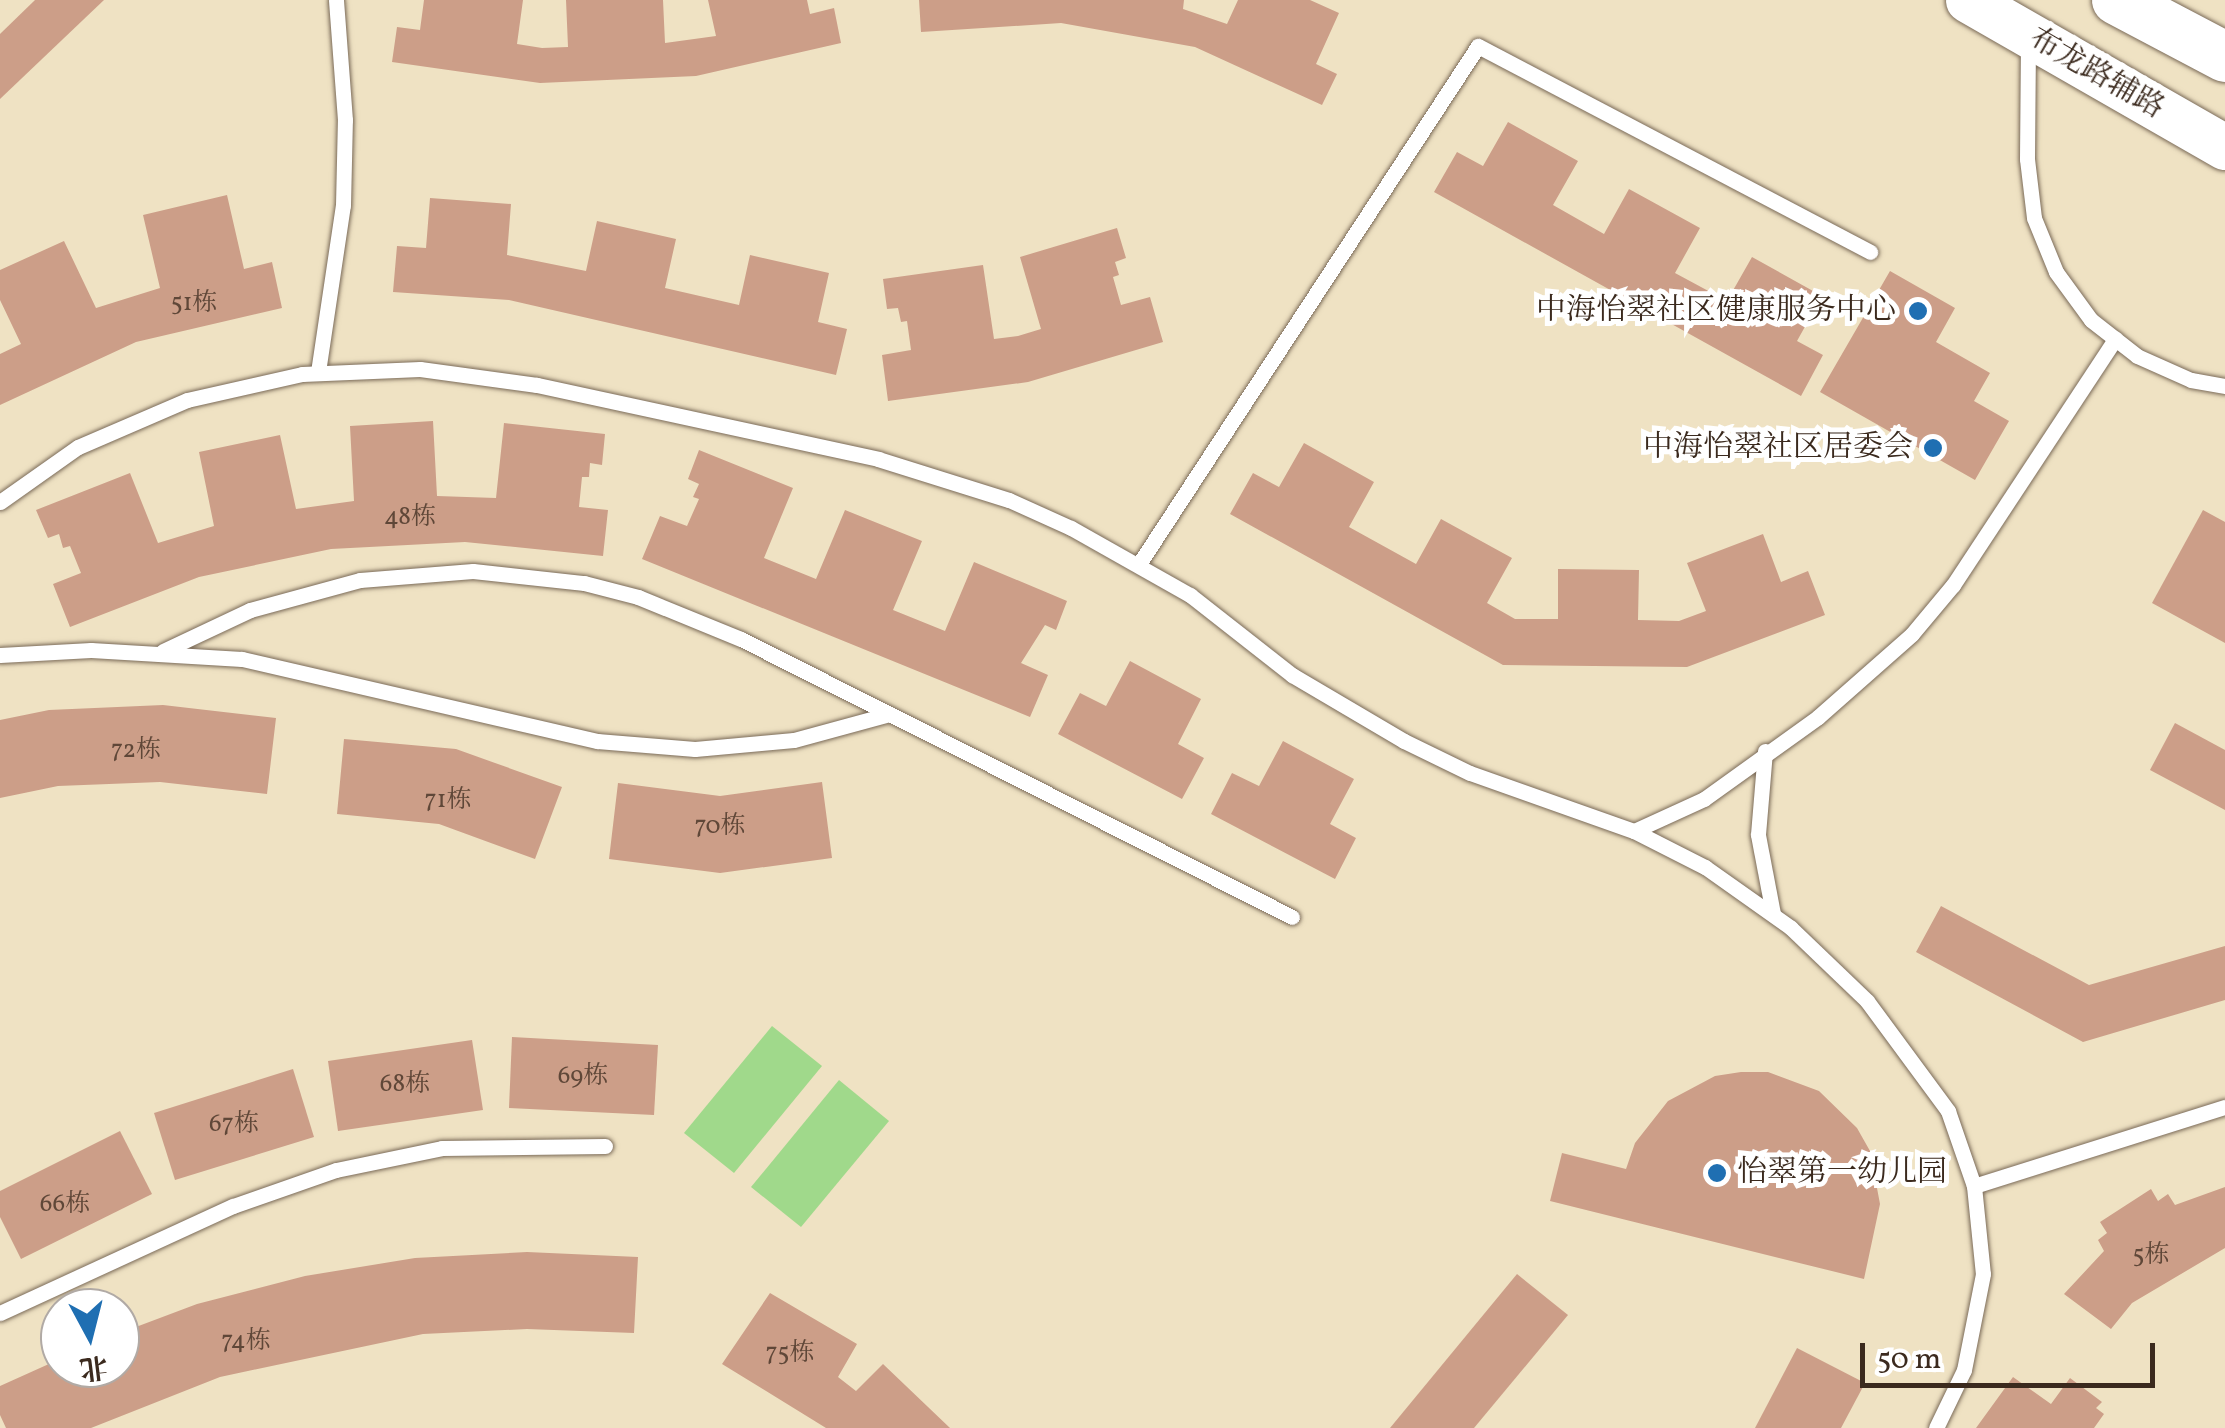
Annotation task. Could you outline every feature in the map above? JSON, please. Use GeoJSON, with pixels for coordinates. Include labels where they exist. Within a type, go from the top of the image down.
{"type":"FeatureCollection","features":[{"type":"Feature","properties":{"kind":"main road","name":"布龙路辅路"},"geometry":{"type":"LineString","coordinates":[[1968,0],[2225,147]]}},
{"type":"Feature","properties":{"kind":"main road"},"geometry":{"type":"LineString","coordinates":[[2117,0],[2225,57]]}},
{"type":"Feature","properties":{"kind":"lane"},"geometry":{"type":"LineString","coordinates":[[318,372],[343,205],[345,120],[336,0]]}},
{"type":"Feature","properties":{"kind":"lane"},"geometry":{"type":"LineString","coordinates":[[2028,34],[2026,160],[2034,218],[2056,272],[2092,320],[2115,338],[2191,380],[2225,386]]}},
{"type":"Feature","properties":{"kind":"lane"},"geometry":{"type":"LineString","coordinates":[[1139,564],[1478,46],[1870,252]]}},
{"type":"Feature","properties":{"kind":"lane"},"geometry":{"type":"LineString","coordinates":[[1634,831],[1704,799],[1867,677],[1922,622],[2115,338]]}},
{"type":"Feature","properties":{"kind":"lane"},"geometry":{"type":"LineString","coordinates":[[0,502],[28,478],[132,421],[244,384],[318,372],[420,368],[479,374],[878,459],[1009,500],[1139,564],[1292,675],[1404,741],[1470,773],[1634,831],[1705,867],[1773,914],[1830,963],[1900,1042],[1948,1111],[1974,1186],[1984,1274],[1964,1370],[1936,1428]]}},
{"type":"Feature","properties":{"kind":"lane"},"geometry":{"type":"LineString","coordinates":[[163,651],[250,610],[360,580],[528,574],[638,597],[691,616],[1292,917]]}},
{"type":"Feature","properties":{"kind":"lane"},"geometry":{"type":"LineString","coordinates":[[0,655],[163,651],[319,673],[596,741],[695,750],[794,740],[890,714]]}},
{"type":"Feature","properties":{"kind":"lane"},"geometry":{"type":"LineString","coordinates":[[1766,751],[1758,835],[1773,914]]}},
{"type":"Feature","properties":{"kind":"lane"},"geometry":{"type":"LineString","coordinates":[[1974,1186],[2225,1108]]}},
{"type":"Feature","properties":{"kind":"lane"},"geometry":{"type":"LineString","coordinates":[[0,1313],[233,1206],[336,1170],[460,1146],[605,1146]]}},
{"type":"Feature","properties":{"kind":"green space"},"geometry":{"type":"Polygon","coordinates":[[[772,1026],[822,1066],[734,1173],[684,1133],[772,1026]]]}},
{"type":"Feature","properties":{"kind":"green space"},"geometry":{"type":"Polygon","coordinates":[[[839,1080],[889,1121],[801,1227],[751,1187],[839,1080]]]}},
{"type":"Feature","properties":{"kind":"building"},"geometry":{"type":"Polygon","coordinates":[[[35,0],[104,0],[0,99],[0,34],[35,0]]]}},
{"type":"Feature","properties":{"kind":"building"},"geometry":{"type":"Polygon","coordinates":[[[424,0],[523,0],[517,44],[542,48],[568,47],[566,0],[663,0],[665,43],[716,36],[708,0],[807,0],[810,14],[834,8],[841,43],[696,76],[540,83],[392,62],[397,27],[420,30],[424,0]]]}},
{"type":"Feature","properties":{"kind":"building"},"geometry":{"type":"Polygon","coordinates":[[[919,0],[1184,0],[1183,9],[1227,24],[1238,0],[1310,0],[1339,13],[1316,64],[1337,74],[1322,105],[1195,47],[1061,23],[921,32],[919,0]]]}},
{"type":"Feature","properties":{"kind":"building"},"geometry":{"type":"Polygon","coordinates":[[[1508,122],[1578,161],[1553,205],[1604,234],[1629,189],[1700,228],[1675,273],[1727,301],[1752,257],[1822,296],[1797,341],[1823,355],[1801,396],[1434,192],[1457,152],[1483,166],[1508,122]]]}},
{"type":"Feature","properties":{"kind":"building"},"geometry":{"type":"Polygon","coordinates":[[[227,195],[244,269],[272,262],[282,308],[136,342],[0,405],[0,354],[21,344],[0,300],[0,270],[64,241],[96,308],[160,288],[143,215],[227,195]]]}},
{"type":"Feature","properties":{"kind":"building"},"geometry":{"type":"Polygon","coordinates":[[[430,198],[511,204],[507,255],[586,271],[597,221],[676,239],[665,288],[739,305],[750,255],[829,273],[818,322],[847,329],[836,375],[509,300],[393,292],[397,246],[426,248],[430,198]]]}},
{"type":"Feature","properties":{"kind":"building"},"geometry":{"type":"Polygon","coordinates":[[[1117,228],[1126,258],[1115,262],[1119,275],[1113,277],[1121,305],[1150,297],[1163,342],[1028,382],[888,401],[882,355],[911,350],[907,321],[901,322],[898,308],[887,309],[883,279],[983,265],[994,339],[1018,336],[1041,329],[1020,257],[1117,228]]]}},
{"type":"Feature","properties":{"kind":"building"},"geometry":{"type":"Polygon","coordinates":[[[1890,271],[1955,308],[1936,342],[1990,373],[1974,401],[2009,421],[1975,480],[1820,392],[1890,271]]]}},
{"type":"Feature","properties":{"kind":"building"},"geometry":{"type":"Polygon","coordinates":[[[433,421],[437,496],[496,498],[504,423],[605,434],[602,465],[590,463],[589,477],[582,477],[579,507],[608,510],[603,556],[465,542],[331,549],[199,577],[70,627],[53,584],[81,573],[70,546],[63,548],[59,534],[48,538],[36,510],[130,473],[158,543],[214,526],[199,452],[280,435],[296,509],[354,501],[350,426],[433,421]]]}},
{"type":"Feature","properties":{"kind":"building"},"geometry":{"type":"Polygon","coordinates":[[[1304,443],[1374,482],[1349,527],[1416,564],[1441,519],[1512,558],[1487,603],[1515,619],[1558,619],[1558,569],[1639,570],[1638,620],[1679,621],[1706,611],[1687,563],[1763,534],[1781,582],[1808,571],[1825,615],[1687,667],[1503,665],[1230,514],[1253,473],[1279,487],[1304,443]]]}},
{"type":"Feature","properties":{"kind":"building"},"geometry":{"type":"Polygon","coordinates":[[[699,450],[793,488],[764,558],[816,579],[845,510],[922,541],[893,610],[945,631],[974,562],[1067,601],[1056,630],[1045,625],[1021,663],[1048,675],[1030,717],[642,559],[660,516],[687,526],[699,499],[693,497],[699,484],[688,479],[699,450]]]}},
{"type":"Feature","properties":{"kind":"building"},"geometry":{"type":"Polygon","coordinates":[[[2203,510],[2225,522],[2225,643],[2152,603],[2203,510]]]}},
{"type":"Feature","properties":{"kind":"building"},"geometry":{"type":"Polygon","coordinates":[[[1130,661],[1201,699],[1178,744],[1204,758],[1182,799],[1058,734],[1080,693],[1106,706],[1130,661]]]}},
{"type":"Feature","properties":{"kind":"building"},"geometry":{"type":"Polygon","coordinates":[[[163,705],[276,718],[267,794],[160,782],[58,786],[0,798],[0,720],[49,710],[163,705]]]}},
{"type":"Feature","properties":{"kind":"building"},"geometry":{"type":"Polygon","coordinates":[[[2175,723],[2225,750],[2225,810],[2150,770],[2175,723]]]}},
{"type":"Feature","properties":{"kind":"building"},"geometry":{"type":"Polygon","coordinates":[[[344,739],[456,749],[562,787],[535,859],[439,824],[337,814],[344,739]]]}},
{"type":"Feature","properties":{"kind":"building"},"geometry":{"type":"Polygon","coordinates":[[[1283,741],[1354,779],[1330,824],[1356,838],[1335,879],[1211,814],[1232,773],[1259,786],[1283,741]]]}},
{"type":"Feature","properties":{"kind":"building"},"geometry":{"type":"Polygon","coordinates":[[[822,782],[832,858],[720,873],[609,859],[618,783],[720,796],[822,782]]]}},
{"type":"Feature","properties":{"kind":"building"},"geometry":{"type":"Polygon","coordinates":[[[1941,906],[2089,985],[2225,946],[2225,1000],[2083,1042],[1916,952],[1941,906]]]}},
{"type":"Feature","properties":{"kind":"building"},"geometry":{"type":"Polygon","coordinates":[[[512,1037],[658,1045],[654,1115],[509,1108],[512,1037]]]}},
{"type":"Feature","properties":{"kind":"building"},"geometry":{"type":"Polygon","coordinates":[[[472,1040],[483,1110],[338,1131],[328,1061],[472,1040]]]}},
{"type":"Feature","properties":{"kind":"building"},"geometry":{"type":"Polygon","coordinates":[[[293,1069],[314,1137],[175,1180],[154,1113],[293,1069]]]}},
{"type":"Feature","properties":{"kind":"building","name":"怡翠第一幼儿园"},"geometry":{"type":"Polygon","coordinates":[[[1768,1072],[1819,1091],[1857,1128],[1870,1151],[1880,1204],[1864,1279],[1550,1201],[1562,1153],[1626,1169],[1635,1143],[1668,1101],[1715,1076],[1768,1072]]]}},
{"type":"Feature","properties":{"kind":"building"},"geometry":{"type":"Polygon","coordinates":[[[120,1131],[152,1194],[21,1259],[0,1217],[0,1191],[120,1131]]]}},
{"type":"Feature","properties":{"kind":"building"},"geometry":{"type":"Polygon","coordinates":[[[2225,1187],[2225,1248],[2132,1303],[2111,1329],[2064,1294],[2104,1251],[2098,1240],[2107,1233],[2100,1222],[2151,1189],[2158,1201],[2168,1194],[2175,1205],[2225,1187]]]}},
{"type":"Feature","properties":{"kind":"building"},"geometry":{"type":"Polygon","coordinates":[[[527,1252],[638,1257],[634,1333],[527,1329],[423,1334],[220,1377],[91,1428],[6,1428],[0,1415],[0,1386],[40,1368],[40,1388],[140,1388],[140,1325],[197,1304],[305,1276],[415,1258],[527,1252]]]}},
{"type":"Feature","properties":{"kind":"building"},"geometry":{"type":"Polygon","coordinates":[[[1517,1274],[1568,1315],[1474,1428],[1390,1428],[1517,1274]]]}},
{"type":"Feature","properties":{"kind":"building"},"geometry":{"type":"Polygon","coordinates":[[[770,1293],[857,1344],[838,1377],[856,1391],[883,1364],[950,1428],[826,1428],[722,1364],[770,1293]]]}},
{"type":"Feature","properties":{"kind":"building"},"geometry":{"type":"Polygon","coordinates":[[[1797,1348],[1865,1383],[1841,1428],[1755,1428],[1797,1348]]]}},
{"type":"Feature","properties":{"kind":"building"},"geometry":{"type":"Polygon","coordinates":[[[2013,1377],[2051,1404],[2070,1378],[2102,1402],[2096,1408],[2104,1414],[2094,1428],[1976,1428],[2013,1377]]]}},
{"type":"Feature","properties":{"kind":"place","name":"中海怡翠社区健康服务中心"},"geometry":{"type":"Point","coordinates":[1918,311]}},
{"type":"Feature","properties":{"kind":"place","name":"中海怡翠社区居委会"},"geometry":{"type":"Point","coordinates":[1933,448]}},
{"type":"Feature","properties":{"kind":"place","name":"怡翠第一幼儿园"},"geometry":{"type":"Point","coordinates":[1717,1173]}}]}
